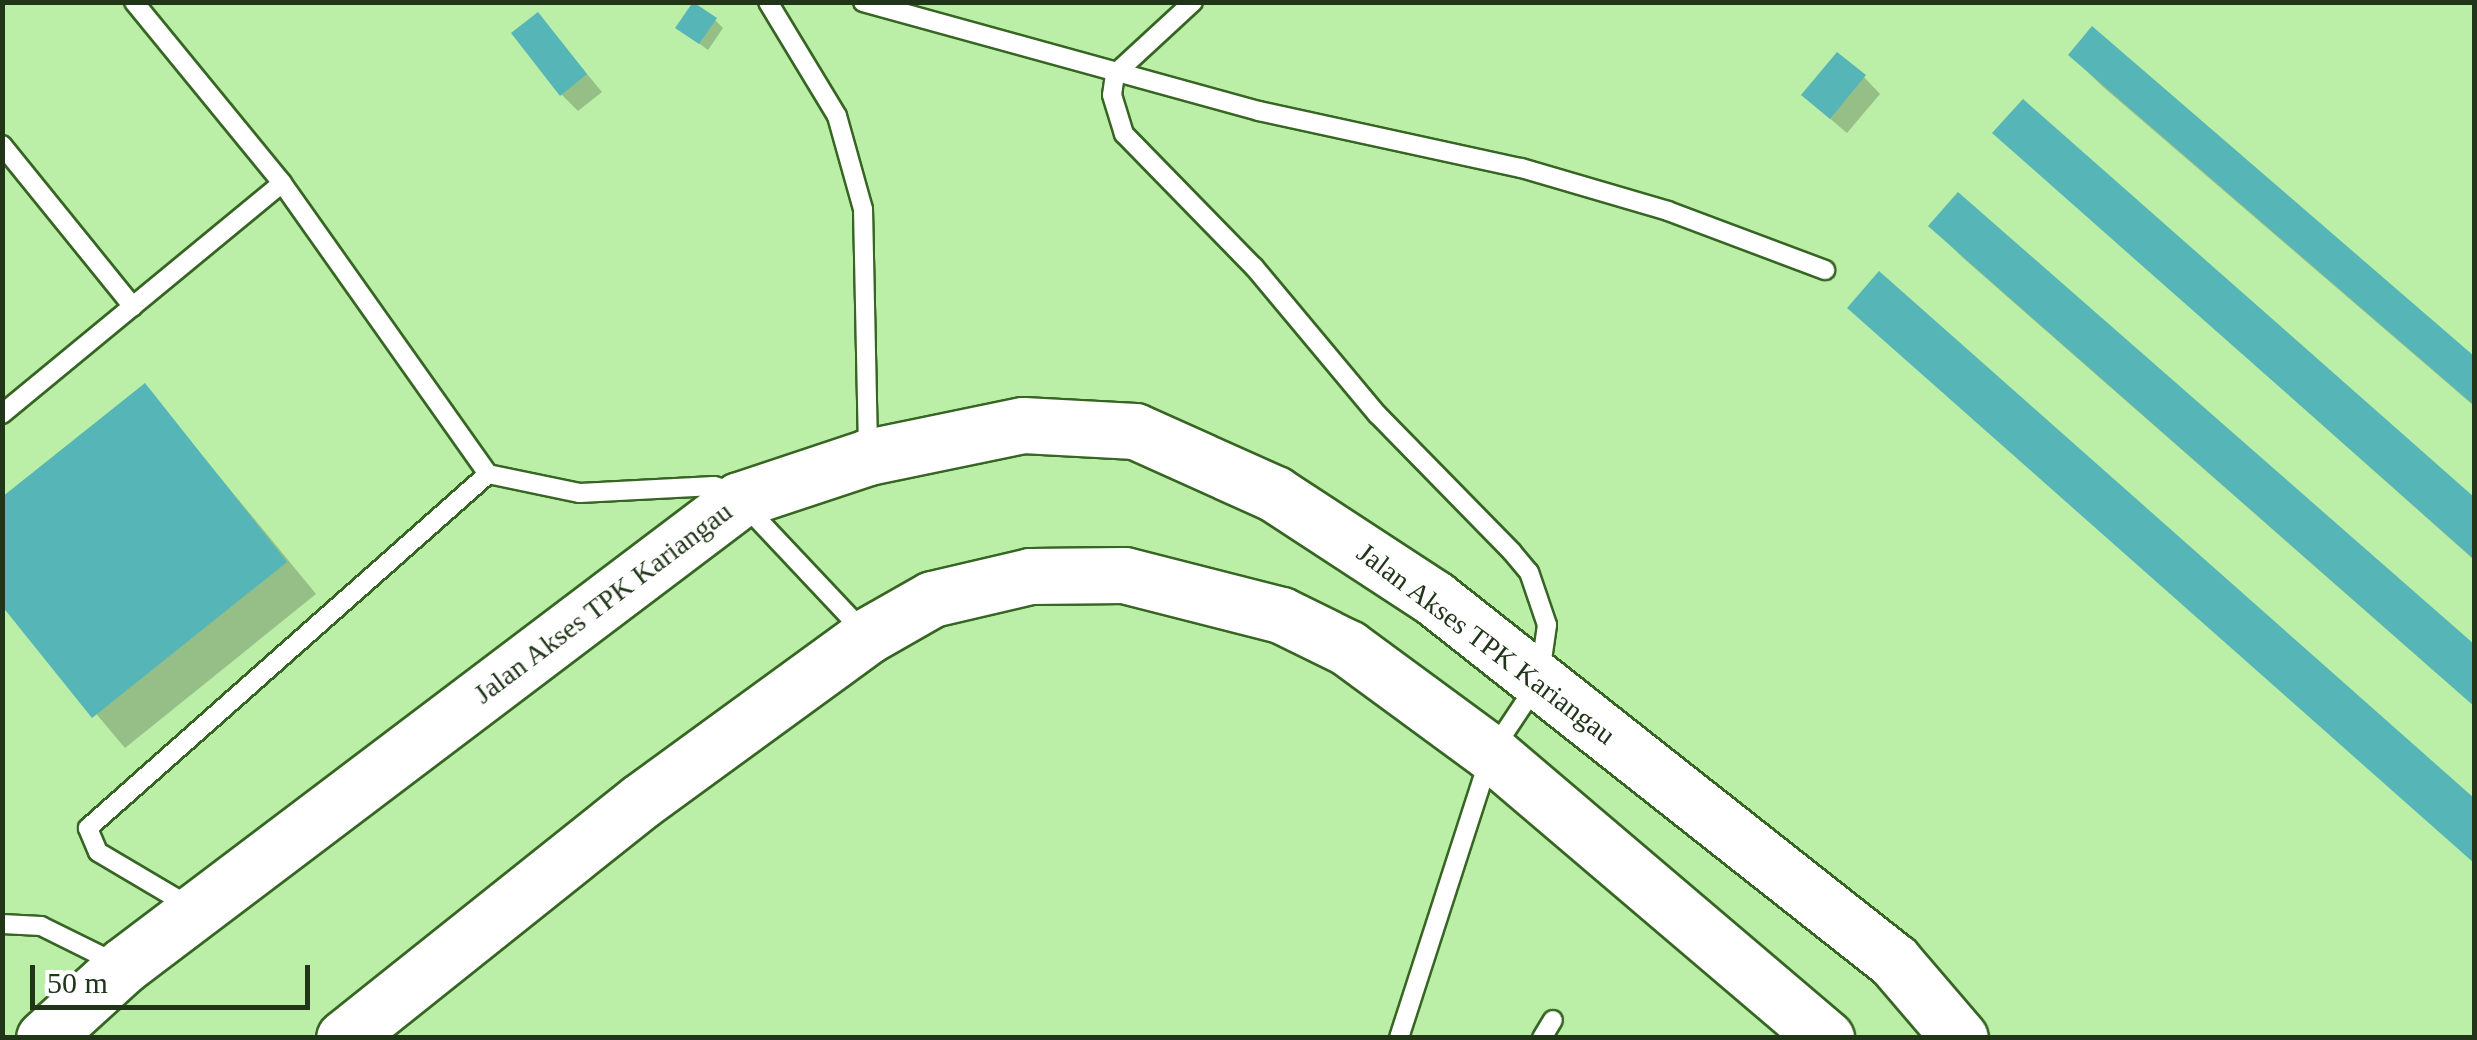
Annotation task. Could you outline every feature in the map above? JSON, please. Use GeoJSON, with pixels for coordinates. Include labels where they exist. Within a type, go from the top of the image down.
{"type":"FeatureCollection","features":[{"type":"Feature","properties":{"kind":"highway","name":"Jalan Akses TPK Kariangau"},"geometry":{"type":"LineString","coordinates":[[44,1038],[123,966],[740,500],[868,457],[1023,425],[1135,431],[1276,494],[1434,598],[1894,961],[1960,1038]]}},
{"type":"Feature","properties":{"kind":"highway"},"geometry":{"type":"LineString","coordinates":[[344,1038],[641,801],[867,636],[932,598],[1030,576],[1142,578],[1282,616],[1348,648],[1491,753],[1826,1038]]}},
{"type":"Feature","properties":{"kind":"lane"},"geometry":{"type":"LineString","coordinates":[[134,2],[282,183],[488,474],[580,493],[714,486],[740,500],[867,636]]}},
{"type":"Feature","properties":{"kind":"lane"},"geometry":{"type":"LineString","coordinates":[[768,2],[837,116],[863,209],[868,457]]}},
{"type":"Feature","properties":{"kind":"lane"},"geometry":{"type":"LineString","coordinates":[[862,2],[1114,74],[1520,168],[1668,210],[1826,270]]}},
{"type":"Feature","properties":{"kind":"lane"},"geometry":{"type":"LineString","coordinates":[[1193,2],[1114,74],[1112,95],[1134,146],[1254,267],[1377,414],[1529,572],[1547,624],[1539,681],[1491,753],[1399,1038]]}},
{"type":"Feature","properties":{"kind":"lane"},"geometry":{"type":"LineString","coordinates":[[2,145],[133,307]]}},
{"type":"Feature","properties":{"kind":"lane"},"geometry":{"type":"LineString","coordinates":[[3,414],[282,183]]}},
{"type":"Feature","properties":{"kind":"lane"},"geometry":{"type":"LineString","coordinates":[[196,911],[98,852],[88,828],[488,474]]}},
{"type":"Feature","properties":{"kind":"lane"},"geometry":{"type":"LineString","coordinates":[[2,924],[41,926],[123,966]]}},
{"type":"Feature","properties":{"kind":"lane"},"geometry":{"type":"LineString","coordinates":[[1542,1038],[1553,1020]]}},
{"type":"Feature","properties":{"kind":"building"},"geometry":{"type":"Polygon","coordinates":[[[693,2],[717,18],[699,44],[675,28],[693,2]]]}},
{"type":"Feature","properties":{"kind":"building"},"geometry":{"type":"Polygon","coordinates":[[[538,12],[587,74],[560,96],[511,33],[538,12]]]}},
{"type":"Feature","properties":{"kind":"building"},"geometry":{"type":"Polygon","coordinates":[[[2092,26],[2474,356],[2474,405],[2068,55],[2092,26]]]}},
{"type":"Feature","properties":{"kind":"building"},"geometry":{"type":"Polygon","coordinates":[[[1837,52],[1866,75],[1830,119],[1801,95],[1837,52]]]}},
{"type":"Feature","properties":{"kind":"building"},"geometry":{"type":"Polygon","coordinates":[[[2023,99],[2474,497],[2474,559],[1992,133],[2023,99]]]}},
{"type":"Feature","properties":{"kind":"building"},"geometry":{"type":"Polygon","coordinates":[[[1958,192],[2474,644],[2474,706],[1928,226],[1958,192]]]}},
{"type":"Feature","properties":{"kind":"building"},"geometry":{"type":"Polygon","coordinates":[[[1879,271],[2474,798],[2474,863],[1847,308],[1879,271]]]}},
{"type":"Feature","properties":{"kind":"building"},"geometry":{"type":"Polygon","coordinates":[[[145,383],[287,562],[92,718],[2,606],[2,497],[145,383]]]}}]}
